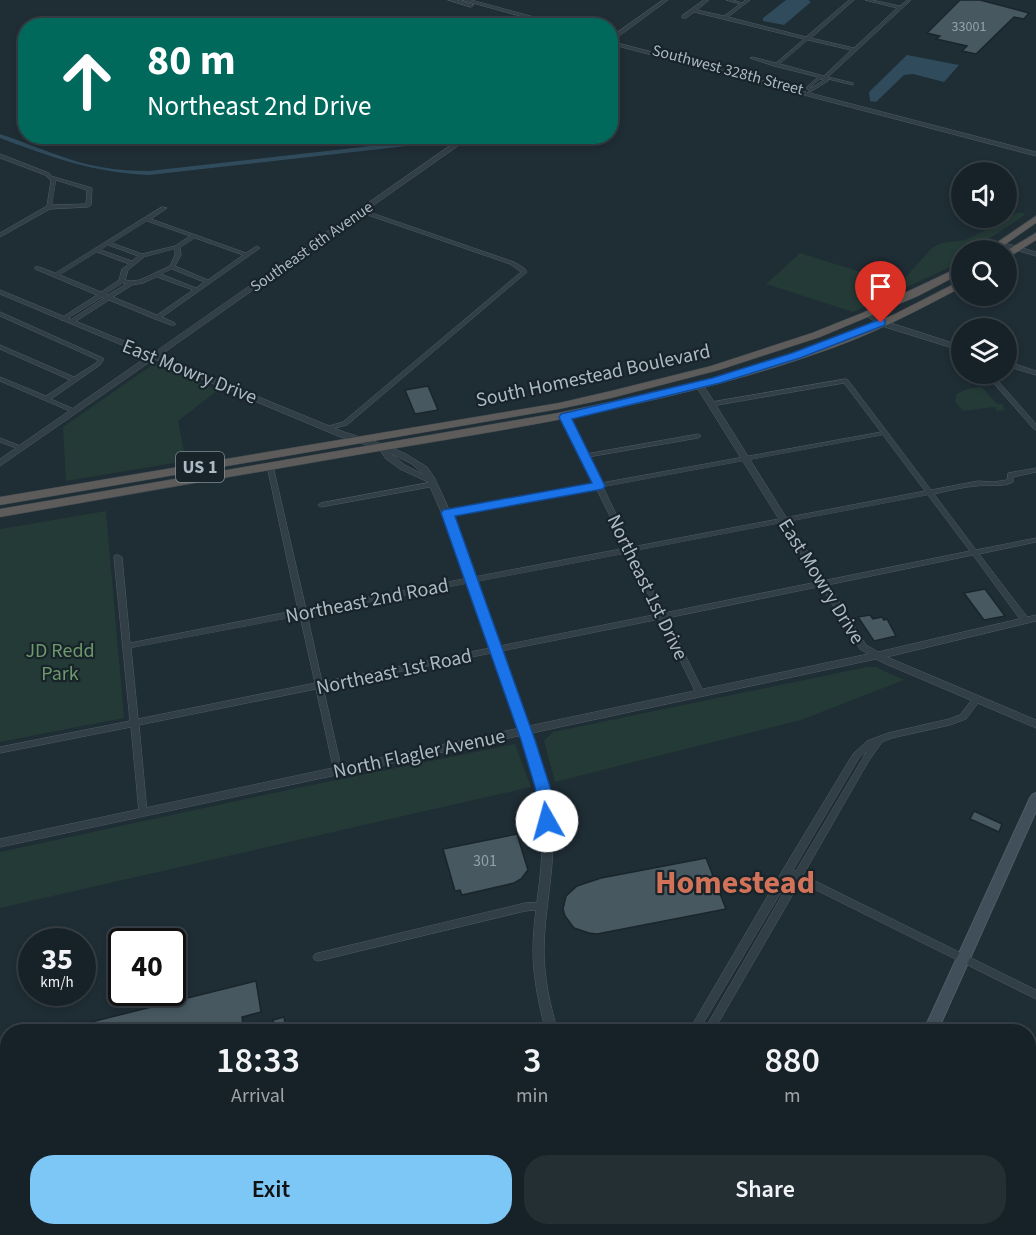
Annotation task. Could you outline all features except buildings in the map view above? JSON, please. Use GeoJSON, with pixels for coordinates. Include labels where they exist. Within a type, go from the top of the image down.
{"type":"FeatureCollection","features":[{"type":"Feature","properties":{"kind":"highway"},"geometry":{"type":"LineString","coordinates":[[1007,240],[1036,219]]}},
{"type":"Feature","properties":{"kind":"highway"},"geometry":{"type":"LineString","coordinates":[[1018,249],[1036,236]]}},
{"type":"Feature","properties":{"kind":"highway","name":"South Homestead Boulevard"},"geometry":{"type":"LineString","coordinates":[[359,440],[559,406],[685,377],[762,354],[868,315],[951,274]]}},
{"type":"Feature","properties":{"kind":"highway","name":"South Homestead Boulevard"},"geometry":{"type":"LineString","coordinates":[[382,447],[565,417],[700,386],[796,356],[881,323],[951,288]]}},
{"type":"Feature","properties":{"kind":"highway"},"geometry":{"type":"LineString","coordinates":[[700,386],[705,377],[753,363],[762,354]]}},
{"type":"Feature","properties":{"kind":"highway"},"geometry":{"type":"LineString","coordinates":[[614,406],[624,397],[680,383],[685,380],[685,377]]}},
{"type":"Feature","properties":{"kind":"highway","name":"US 1"},"geometry":{"type":"LineString","coordinates":[[0,501],[359,440]]}},
{"type":"Feature","properties":{"kind":"highway","name":"US 1"},"geometry":{"type":"LineString","coordinates":[[0,513],[382,447]]}},
{"type":"Feature","properties":{"kind":"main road"},"geometry":{"type":"LineString","coordinates":[[934,1024],[1036,798]]}},
{"type":"Feature","properties":{"kind":"street"},"geometry":{"type":"LineString","coordinates":[[450,0],[519,18]]}},
{"type":"Feature","properties":{"kind":"street"},"geometry":{"type":"LineString","coordinates":[[465,0],[534,18]]}},
{"type":"Feature","properties":{"kind":"street"},"geometry":{"type":"LineString","coordinates":[[618,35],[666,0]]}},
{"type":"Feature","properties":{"kind":"street"},"geometry":{"type":"LineString","coordinates":[[684,17],[707,0]]}},
{"type":"Feature","properties":{"kind":"street"},"geometry":{"type":"LineString","coordinates":[[728,0],[743,4]]}},
{"type":"Feature","properties":{"kind":"street"},"geometry":{"type":"LineString","coordinates":[[725,18],[748,0]]}},
{"type":"Feature","properties":{"kind":"street"},"geometry":{"type":"LineString","coordinates":[[776,65],[852,0]]}},
{"type":"Feature","properties":{"kind":"street"},"geometry":{"type":"LineString","coordinates":[[867,0],[901,8]]}},
{"type":"Feature","properties":{"kind":"street"},"geometry":{"type":"LineString","coordinates":[[810,91],[909,0]]}},
{"type":"Feature","properties":{"kind":"street"},"geometry":{"type":"LineString","coordinates":[[693,10],[855,50]]}},
{"type":"Feature","properties":{"kind":"street","name":"Southwest 328th Street"},"geometry":{"type":"LineString","coordinates":[[618,42],[810,91],[1036,154]]}},
{"type":"Feature","properties":{"kind":"street","name":"Southwest 328th Street"},"geometry":{"type":"LineString","coordinates":[[618,42],[831,101],[844,102]]}},
{"type":"Feature","properties":{"kind":"street"},"geometry":{"type":"LineString","coordinates":[[752,58],[824,80],[851,84]]}},
{"type":"Feature","properties":{"kind":"street"},"geometry":{"type":"LineString","coordinates":[[810,91],[808,88],[817,81],[824,80]]}},
{"type":"Feature","properties":{"kind":"street","name":"Southeast 6th Avenue"},"geometry":{"type":"LineString","coordinates":[[0,463],[457,144]]}},
{"type":"Feature","properties":{"kind":"street"},"geometry":{"type":"LineString","coordinates":[[0,156],[52,177],[87,186],[90,189],[88,205],[49,207],[0,235]]}},
{"type":"Feature","properties":{"kind":"street"},"geometry":{"type":"LineString","coordinates":[[49,207],[54,181],[52,177]]}},
{"type":"Feature","properties":{"kind":"street"},"geometry":{"type":"LineString","coordinates":[[56,275],[164,208]]}},
{"type":"Feature","properties":{"kind":"street"},"geometry":{"type":"LineString","coordinates":[[327,428],[345,424],[524,272],[522,268],[361,211]]}},
{"type":"Feature","properties":{"kind":"street"},"geometry":{"type":"LineString","coordinates":[[147,219],[247,255]]}},
{"type":"Feature","properties":{"kind":"street"},"geometry":{"type":"LineString","coordinates":[[63,318],[122,281],[125,269],[142,256],[177,247],[195,236]]}},
{"type":"Feature","properties":{"kind":"street"},"geometry":{"type":"LineString","coordinates":[[108,243],[142,256]]}},
{"type":"Feature","properties":{"kind":"street"},"geometry":{"type":"LineString","coordinates":[[71,322],[131,283],[158,275],[172,267],[178,255],[177,247]]}},
{"type":"Feature","properties":{"kind":"street"},"geometry":{"type":"LineString","coordinates":[[157,318],[257,248]]}},
{"type":"Feature","properties":{"kind":"street"},"geometry":{"type":"LineString","coordinates":[[1018,249],[1036,254]]}},
{"type":"Feature","properties":{"kind":"street"},"geometry":{"type":"LineString","coordinates":[[97,250],[132,263]]}},
{"type":"Feature","properties":{"kind":"street"},"geometry":{"type":"LineString","coordinates":[[172,267],[208,282]]}},
{"type":"Feature","properties":{"kind":"street"},"geometry":{"type":"LineString","coordinates":[[37,268],[173,324]]}},
{"type":"Feature","properties":{"kind":"street"},"geometry":{"type":"LineString","coordinates":[[158,275],[197,290]]}},
{"type":"Feature","properties":{"kind":"street"},"geometry":{"type":"LineString","coordinates":[[122,281],[131,283]]}},
{"type":"Feature","properties":{"kind":"street","name":"East Mowry Drive"},"geometry":{"type":"LineString","coordinates":[[0,292],[341,434],[382,447]]}},
{"type":"Feature","properties":{"kind":"street"},"geometry":{"type":"LineString","coordinates":[[0,314],[99,357],[101,360],[46,399]]}},
{"type":"Feature","properties":{"kind":"street"},"geometry":{"type":"LineString","coordinates":[[868,315],[881,323],[951,345]]}},
{"type":"Feature","properties":{"kind":"street"},"geometry":{"type":"LineString","coordinates":[[0,347],[75,380]]}},
{"type":"Feature","properties":{"kind":"street"},"geometry":{"type":"LineString","coordinates":[[1017,367],[1036,373]]}},
{"type":"Feature","properties":{"kind":"street"},"geometry":{"type":"LineString","coordinates":[[0,379],[74,411]]}},
{"type":"Feature","properties":{"kind":"street"},"geometry":{"type":"LineString","coordinates":[[711,404],[846,381],[1025,620]]}},
{"type":"Feature","properties":{"kind":"street"},"geometry":{"type":"LineString","coordinates":[[998,384],[1036,428]]}},
{"type":"Feature","properties":{"kind":"street","name":"East Mowry Drive"},"geometry":{"type":"LineString","coordinates":[[700,386],[860,645],[874,655],[1036,724]]}},
{"type":"Feature","properties":{"kind":"street","name":"Northeast 1st Drive"},"geometry":{"type":"LineString","coordinates":[[565,417],[700,693]]}},
{"type":"Feature","properties":{"kind":"street"},"geometry":{"type":"LineString","coordinates":[[341,434],[345,424]]}},
{"type":"Feature","properties":{"kind":"street"},"geometry":{"type":"LineString","coordinates":[[447,513],[886,433]]}},
{"type":"Feature","properties":{"kind":"street"},"geometry":{"type":"LineString","coordinates":[[584,456],[698,436]]}},
{"type":"Feature","properties":{"kind":"street"},"geometry":{"type":"LineString","coordinates":[[0,441],[18,450]]}},
{"type":"Feature","properties":{"kind":"street"},"geometry":{"type":"LineString","coordinates":[[382,447],[383,454],[391,460],[432,482],[447,513],[525,730],[545,802],[548,862],[539,962],[544,1004],[550,1024]]}},
{"type":"Feature","properties":{"kind":"street"},"geometry":{"type":"LineString","coordinates":[[270,466],[338,771]]}},
{"type":"Feature","properties":{"kind":"street","name":"Northeast 2nd Road"},"geometry":{"type":"LineString","coordinates":[[127,646],[783,519],[978,483],[1010,482],[1010,475],[1036,470]]}},
{"type":"Feature","properties":{"kind":"street"},"geometry":{"type":"LineString","coordinates":[[321,505],[419,487],[432,482]]}},
{"type":"Feature","properties":{"kind":"street","name":"Northeast 1st Road"},"geometry":{"type":"LineString","coordinates":[[0,750],[1036,540]]}},
{"type":"Feature","properties":{"kind":"street"},"geometry":{"type":"LineString","coordinates":[[118,557],[143,812]]}},
{"type":"Feature","properties":{"kind":"street","name":"North Flagler Avenue"},"geometry":{"type":"LineString","coordinates":[[0,843],[700,693],[1036,618]]}},
{"type":"Feature","properties":{"kind":"street"},"geometry":{"type":"LineString","coordinates":[[698,1024],[856,756],[864,747],[880,739],[963,717],[977,699]]}},
{"type":"Feature","properties":{"kind":"street"},"geometry":{"type":"LineString","coordinates":[[713,1024],[865,760],[880,739]]}},
{"type":"Feature","properties":{"kind":"street"},"geometry":{"type":"LineString","coordinates":[[787,871],[1036,995]]}},
{"type":"Feature","properties":{"kind":"street"},"geometry":{"type":"LineString","coordinates":[[318,957],[525,907],[543,906]]}},
{"type":"Feature","properties":{"kind":"green space"},"geometry":{"type":"Polygon","coordinates":[[[1018,212],[1026,214],[1017,220],[1018,212]]]}},
{"type":"Feature","properties":{"kind":"green space"},"geometry":{"type":"Polygon","coordinates":[[[990,228],[1005,228],[988,240],[965,240],[990,228]]]}},
{"type":"Feature","properties":{"kind":"green space"},"geometry":{"type":"Polygon","coordinates":[[[951,242],[951,265],[853,312],[766,284],[800,253],[899,284],[932,248],[951,242]]]}},
{"type":"Feature","properties":{"kind":"green space"},"geometry":{"type":"Polygon","coordinates":[[[155,363],[218,390],[178,421],[186,461],[66,481],[63,427],[155,363]]]}},
{"type":"Feature","properties":{"kind":"green space"},"geometry":{"type":"Polygon","coordinates":[[[982,387],[997,404],[1002,404],[1005,410],[997,411],[995,407],[963,411],[955,402],[957,394],[967,389],[982,387]]]}},
{"type":"Feature","properties":{"kind":"green space","name":"JD Redd Park"},"geometry":{"type":"Polygon","coordinates":[[[106,511],[124,718],[0,742],[0,529],[106,511]]]}},
{"type":"Feature","properties":{"kind":"green space"},"geometry":{"type":"Polygon","coordinates":[[[876,667],[904,680],[801,720],[555,782],[544,741],[553,732],[876,667]]]}},
{"type":"Feature","properties":{"kind":"green space"},"geometry":{"type":"Polygon","coordinates":[[[515,744],[531,787],[0,908],[0,852],[515,744]]]}},
{"type":"Feature","properties":{"kind":"water"},"geometry":{"type":"Polygon","coordinates":[[[786,0],[811,2],[784,25],[763,21],[763,18],[786,0]]]}},
{"type":"Feature","properties":{"kind":"water"},"geometry":{"type":"Polygon","coordinates":[[[907,55],[959,65],[944,82],[913,74],[904,75],[876,102],[870,101],[869,92],[907,55]]]}},
{"type":"Feature","properties":{"kind":"waterway"},"geometry":{"type":"LineString","coordinates":[[0,136],[18,143]]}},
{"type":"Feature","properties":{"kind":"waterway"},"geometry":{"type":"LineString","coordinates":[[22,144],[91,167],[149,173],[407,144]]}},
{"type":"Feature","properties":{"kind":"district","name":"Homestead"},"geometry":{"type":"Point","coordinates":[735,882]}},
{"type":"Feature","properties":{"kind":"route"},"geometry":{"type":"LineString","coordinates":[[547,821],[542,787],[522,721],[447,513],[599,486],[565,417],[700,386],[796,356],[881,323]]}}]}
